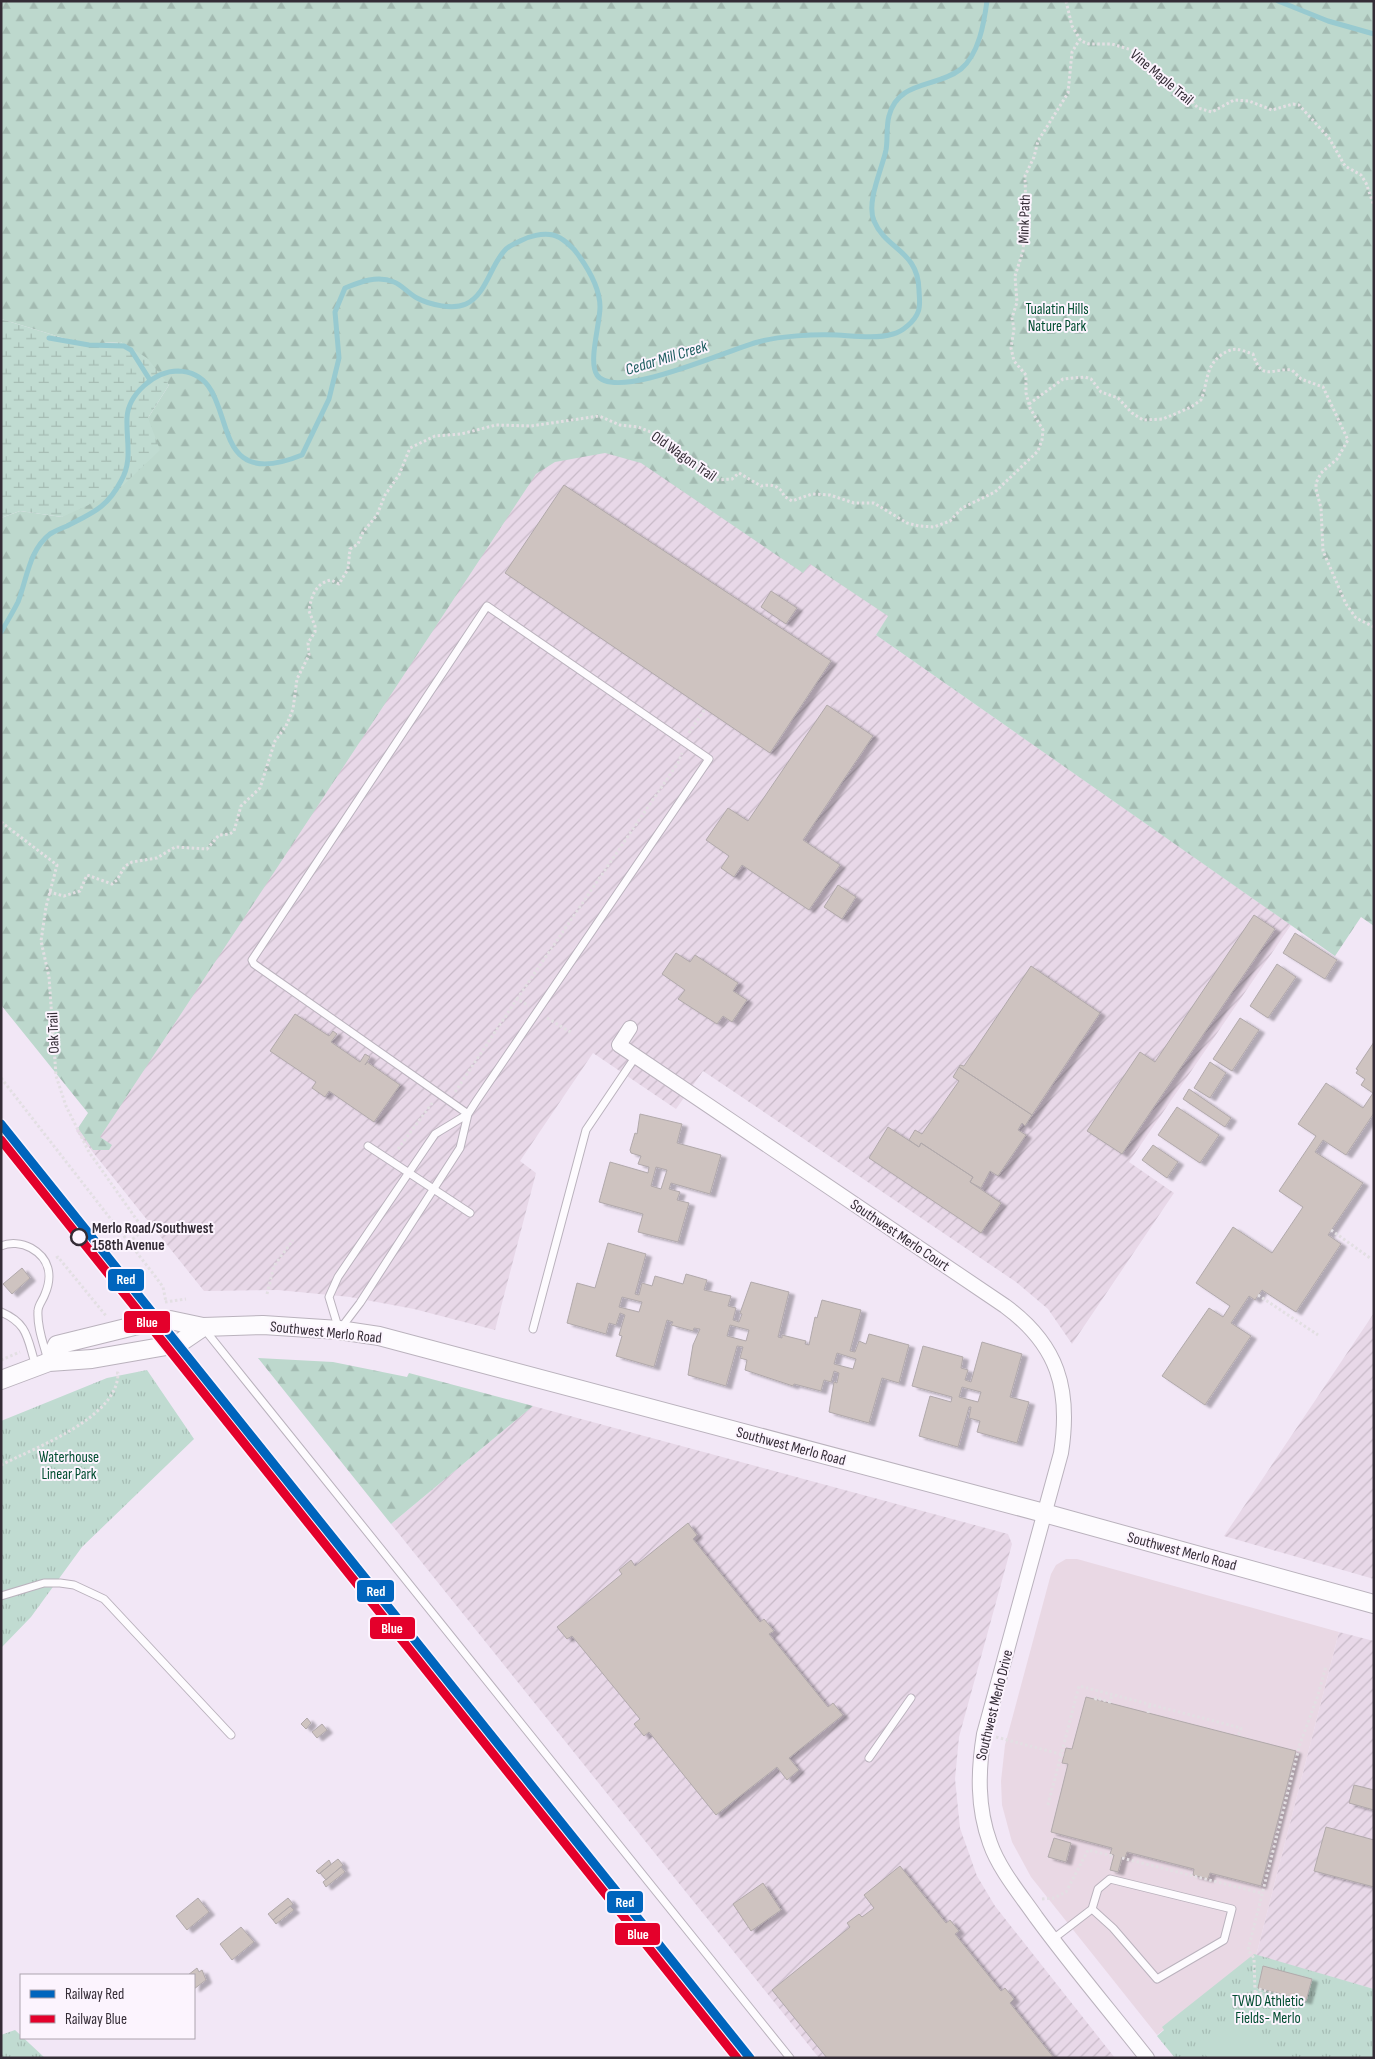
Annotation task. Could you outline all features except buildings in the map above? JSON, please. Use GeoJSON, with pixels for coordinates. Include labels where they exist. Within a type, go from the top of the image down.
{"type":"FeatureCollection","features":[{"type":"Feature","properties":{"kind":"street","name":"Southwest Merlo Court"},"geometry":{"type":"LineString","coordinates":[[630,1028],[619,1045],[1026,1322],[1042,1340],[1054,1360],[1061,1386],[1065,1417],[1061,1453],[1044,1513]]}},
{"type":"Feature","properties":{"kind":"street","name":"Southwest Merlo Road"},"geometry":{"type":"LineString","coordinates":[[42,1364],[57,1345],[134,1326],[170,1320],[203,1327],[263,1325],[339,1330],[382,1336],[1044,1513],[1374,1604]]}},
{"type":"Feature","properties":{"kind":"street"},"geometry":{"type":"LineString","coordinates":[[1,1380],[42,1364],[92,1359],[178,1344],[203,1327]]}},
{"type":"Feature","properties":{"kind":"street","name":"Southwest Merlo Drive"},"geometry":{"type":"LineString","coordinates":[[1044,1513],[984,1734],[978,1769],[979,1796],[990,1843],[1024,1901],[1147,2058]]}},
{"type":"Feature","properties":{"kind":"lane"},"geometry":{"type":"LineString","coordinates":[[339,1330],[360,1303],[460,1148],[468,1114],[709,759],[487,606],[252,960],[254,964],[468,1114]]}},
{"type":"Feature","properties":{"kind":"lane"},"geometry":{"type":"LineString","coordinates":[[533,1329],[586,1130],[636,1056]]}},
{"type":"Feature","properties":{"kind":"lane"},"geometry":{"type":"LineString","coordinates":[[339,1330],[329,1297],[338,1277],[435,1134],[468,1114]]}},
{"type":"Feature","properties":{"kind":"lane"},"geometry":{"type":"LineString","coordinates":[[368,1146],[470,1213]]}},
{"type":"Feature","properties":{"kind":"lane"},"geometry":{"type":"LineString","coordinates":[[1,1246],[17,1244],[28,1247],[39,1253],[46,1262],[50,1274],[49,1285],[38,1309],[42,1364]]}},
{"type":"Feature","properties":{"kind":"lane"},"geometry":{"type":"LineString","coordinates":[[1,1312],[18,1321],[42,1364]]}},
{"type":"Feature","properties":{"kind":"lane"},"geometry":{"type":"LineString","coordinates":[[203,1327],[790,2058]]}},
{"type":"Feature","properties":{"kind":"lane"},"geometry":{"type":"LineString","coordinates":[[1,1596],[44,1583],[60,1583],[74,1585],[104,1599],[231,1734]]}},
{"type":"Feature","properties":{"kind":"lane"},"geometry":{"type":"LineString","coordinates":[[869,1758],[911,1698]]}},
{"type":"Feature","properties":{"kind":"lane"},"geometry":{"type":"LineString","coordinates":[[1053,1939],[1092,1909],[1098,1889],[1110,1879],[1232,1909],[1224,1940],[1157,1979],[1113,1928],[1092,1909]]}},
{"type":"Feature","properties":{"kind":"path"},"geometry":{"type":"LineString","coordinates":[[1066,1],[1072,26],[1080,39]]}},
{"type":"Feature","properties":{"kind":"path","name":"Vine Maple Trail"},"geometry":{"type":"LineString","coordinates":[[1080,39],[1089,44],[1112,44],[1135,51],[1198,108],[1204,110],[1212,112],[1234,100],[1250,101],[1272,110],[1293,104],[1299,105],[1329,138],[1344,166],[1361,175],[1366,183],[1374,206]]}},
{"type":"Feature","properties":{"kind":"path","name":"Mink Path"},"geometry":{"type":"LineString","coordinates":[[1029,404],[1026,393],[1026,375],[1014,362],[1011,348],[1014,328],[1012,318],[1017,302],[1016,276],[1023,251],[1026,210],[1025,176],[1038,141],[1068,93],[1072,52],[1080,39]]}},
{"type":"Feature","properties":{"kind":"path"},"geometry":{"type":"LineString","coordinates":[[1029,404],[1064,379],[1085,377],[1091,379],[1101,392],[1118,398],[1137,417],[1143,420],[1163,419],[1191,407],[1201,400],[1208,369],[1216,358],[1226,350],[1237,349],[1253,354],[1261,370],[1267,373],[1292,370],[1301,379],[1322,387],[1348,440],[1331,466],[1321,473],[1316,483],[1322,523],[1323,551],[1346,604],[1356,618],[1374,627]]}},
{"type":"Feature","properties":{"kind":"path","name":"Old Wagon Trail"},"geometry":{"type":"LineString","coordinates":[[49,892],[64,896],[80,891],[87,875],[112,884],[117,880],[124,866],[132,862],[157,858],[175,847],[207,849],[219,835],[230,834],[234,831],[241,806],[260,788],[275,741],[293,709],[297,679],[309,655],[308,643],[315,632],[316,626],[309,611],[316,588],[321,583],[332,580],[339,584],[348,569],[350,549],[358,544],[363,532],[377,515],[385,495],[399,475],[410,448],[418,442],[435,436],[461,434],[496,425],[523,427],[599,416],[620,426],[638,427],[654,433],[692,459],[715,480],[732,480],[737,473],[761,486],[773,485],[792,501],[812,494],[830,495],[854,503],[874,503],[907,522],[934,526],[950,521],[962,508],[970,503],[990,496],[1038,451],[1043,430],[1029,404]]}},
{"type":"Feature","properties":{"kind":"path"},"geometry":{"type":"LineString","coordinates":[[398,1149],[431,1103],[455,1091],[678,763],[684,742],[705,709]]}},
{"type":"Feature","properties":{"kind":"path","name":"Oak Trail"},"geometry":{"type":"LineString","coordinates":[[1,822],[57,865],[49,892],[41,941],[49,977],[56,1076],[66,1106],[89,1152],[144,1230],[129,1242]]}},
{"type":"Feature","properties":{"kind":"path"},"geometry":{"type":"LineString","coordinates":[[517,999],[572,1034]]}},
{"type":"Feature","properties":{"kind":"path"},"geometry":{"type":"LineString","coordinates":[[1,1078],[163,1287],[166,1302],[186,1299]]}},
{"type":"Feature","properties":{"kind":"path"},"geometry":{"type":"LineString","coordinates":[[1331,1230],[1370,1258]]}},
{"type":"Feature","properties":{"kind":"path"},"geometry":{"type":"LineString","coordinates":[[267,1294],[274,1266],[293,1240]]}},
{"type":"Feature","properties":{"kind":"path"},"geometry":{"type":"LineString","coordinates":[[46,1262],[58,1258],[109,1320]]}},
{"type":"Feature","properties":{"kind":"path"},"geometry":{"type":"LineString","coordinates":[[1258,1295],[1318,1334]]}},
{"type":"Feature","properties":{"kind":"path"},"geometry":{"type":"LineString","coordinates":[[128,1300],[139,1313]]}},
{"type":"Feature","properties":{"kind":"path"},"geometry":{"type":"LineString","coordinates":[[1,1465],[92,1416],[114,1394],[117,1387],[118,1373]]}},
{"type":"Feature","properties":{"kind":"path"},"geometry":{"type":"LineString","coordinates":[[1281,1997],[1278,2006],[1257,1997],[1255,1992],[1254,1958],[1248,1950],[1289,1781],[1326,1666]]}},
{"type":"Feature","properties":{"kind":"path"},"geometry":{"type":"LineString","coordinates":[[1048,1806],[1063,1755],[1079,1686],[1241,1728],[1238,1736]]}},
{"type":"Feature","properties":{"kind":"path"},"geometry":{"type":"LineString","coordinates":[[1095,1700],[1096,1698],[1110,1702],[1112,1695]]}},
{"type":"Feature","properties":{"kind":"path"},"geometry":{"type":"LineString","coordinates":[[1148,1713],[1150,1704]]}},
{"type":"Feature","properties":{"kind":"path"},"geometry":{"type":"LineString","coordinates":[[1003,1739],[1063,1755]]}},
{"type":"Feature","properties":{"kind":"path"},"geometry":{"type":"LineString","coordinates":[[1024,1901],[1054,1898],[1066,1892],[1088,1850],[1113,1856]]}},
{"type":"Feature","properties":{"kind":"path"},"geometry":{"type":"LineString","coordinates":[[1122,1858],[1261,1893]]}},
{"type":"Feature","properties":{"kind":"path"},"geometry":{"type":"LineString","coordinates":[[1260,1989],[1281,1997]]}},
{"type":"Feature","properties":{"kind":"path"},"geometry":{"type":"LineString","coordinates":[[1255,1992],[1305,2001]]}},
{"type":"Feature","properties":{"kind":"shaded area"},"geometry":{"type":"Polygon","coordinates":[[[587,377],[902,597],[876,635],[1291,925],[1129,1162],[1174,1193],[1072,1344],[1048,1309],[1016,1282],[703,1071],[676,1109],[593,1053],[520,1161],[536,1173],[495,1330],[414,1309],[350,1297],[278,1290],[204,1291],[76,1131],[227,913],[587,377]]]}},
{"type":"Feature","properties":{"kind":"shaded area"},"geometry":{"type":"Polygon","coordinates":[[[1374,1313],[1374,1579],[1224,1536],[1374,1313]]]}},
{"type":"Feature","properties":{"kind":"shaded area"},"geometry":{"type":"Polygon","coordinates":[[[533,1406],[1008,1534],[1012,1544],[959,1737],[955,1779],[960,1828],[977,1876],[995,1906],[1115,2058],[819,2058],[391,1524],[533,1406]]]}},
{"type":"Feature","properties":{"kind":"shaded area"},"geometry":{"type":"Polygon","coordinates":[[[1066,1559],[1077,1559],[1339,1632],[1256,1956],[1157,2035],[1031,1877],[1012,1842],[1002,1805],[1001,1781],[1005,1745],[1051,1574],[1056,1565],[1066,1559]]]}},
{"type":"Feature","properties":{"kind":"shaded area"},"geometry":{"type":"Polygon","coordinates":[[[1339,1632],[1374,1641],[1374,1989],[1256,1956],[1339,1632]]]}},
{"type":"Feature","properties":{"kind":"green space","name":"Tualatin Hills Nature Park"},"geometry":{"type":"Polygon","coordinates":[[[1,1],[1374,1],[1374,926],[1361,917],[1335,956],[876,635],[888,616],[810,564],[803,573],[641,463],[605,453],[555,462],[536,474],[100,1137],[112,1145],[109,1150],[93,1150],[78,1128],[88,1113],[1,1005],[1,518],[20,511],[62,517],[148,418],[169,385],[121,342],[83,344],[1,319],[1,1]]]}},
{"type":"Feature","properties":{"kind":"green space"},"geometry":{"type":"Polygon","coordinates":[[[1,319],[83,344],[121,342],[147,358],[169,385],[148,418],[160,450],[115,493],[62,517],[20,511],[1,518],[1,319]]]}},
{"type":"Feature","properties":{"kind":"green space"},"geometry":{"type":"Polygon","coordinates":[[[258,1358],[333,1362],[407,1377],[409,1373],[533,1406],[391,1524],[258,1358]]]}},
{"type":"Feature","properties":{"kind":"green space","name":"Waterhouse Linear Park"},"geometry":{"type":"Polygon","coordinates":[[[147,1370],[194,1439],[82,1547],[31,1617],[1,1648],[1,1421],[107,1378],[147,1370]]]}},
{"type":"Feature","properties":{"kind":"green space","name":"TVWD Athletic Fields- Merlo"},"geometry":{"type":"Polygon","coordinates":[[[1254,1954],[1374,1989],[1374,2058],[1175,2058],[1157,2036],[1164,2030],[1162,2027],[1254,1954]]]}},
{"type":"Feature","properties":{"kind":"green space"},"geometry":{"type":"Polygon","coordinates":[[[1241,2009],[1281,2058],[1208,2058],[1197,2044],[1241,2009]]]}},
{"type":"Feature","properties":{"kind":"green space"},"geometry":{"type":"Polygon","coordinates":[[[15,2030],[20,2035],[20,2039],[25,2039],[45,2058],[1,2058],[1,2035],[15,2030]]]}},
{"type":"Feature","properties":{"kind":"waterway","name":"Cedar Mill Creek"},"geometry":{"type":"LineString","coordinates":[[1,632],[18,602],[37,548],[50,534],[98,509],[116,490],[127,466],[127,418],[132,401],[144,386],[160,375],[178,371],[199,377],[212,391],[234,448],[248,460],[269,464],[302,455],[329,399],[339,358],[335,312],[345,288],[369,280],[388,280],[397,283],[422,301],[448,307],[461,306],[479,293],[507,248],[531,236],[544,234],[556,236],[568,243],[577,253],[596,287],[600,300],[600,314],[594,352],[595,369],[597,375],[608,382],[626,382],[648,378],[700,363],[758,342],[776,338],[818,335],[880,336],[893,334],[908,326],[919,310],[920,301],[917,277],[913,266],[907,258],[879,231],[872,213],[873,195],[886,150],[889,116],[894,104],[909,90],[951,75],[967,63],[980,38],[987,1]]}},
{"type":"Feature","properties":{"kind":"waterway","name":"Cedar Mill Creek"},"geometry":{"type":"LineString","coordinates":[[1278,1],[1328,21],[1374,34]]}},
{"type":"Feature","properties":{"kind":"waterway"},"geometry":{"type":"LineString","coordinates":[[49,338],[89,345],[124,346],[131,350],[150,380]]}},
{"type":"Feature","properties":{"kind":"rail line","name":"Red"},"geometry":{"type":"LineString","coordinates":[[1,1124],[750,2058]]}},
{"type":"Feature","properties":{"kind":"rail line","name":"Blue"},"geometry":{"type":"LineString","coordinates":[[1,1140],[737,2058]]}},
{"type":"Feature","properties":{"kind":"place","name":"Merlo Road/Southwest 158th Avenue"},"geometry":{"type":"Point","coordinates":[79,1237]}}]}
